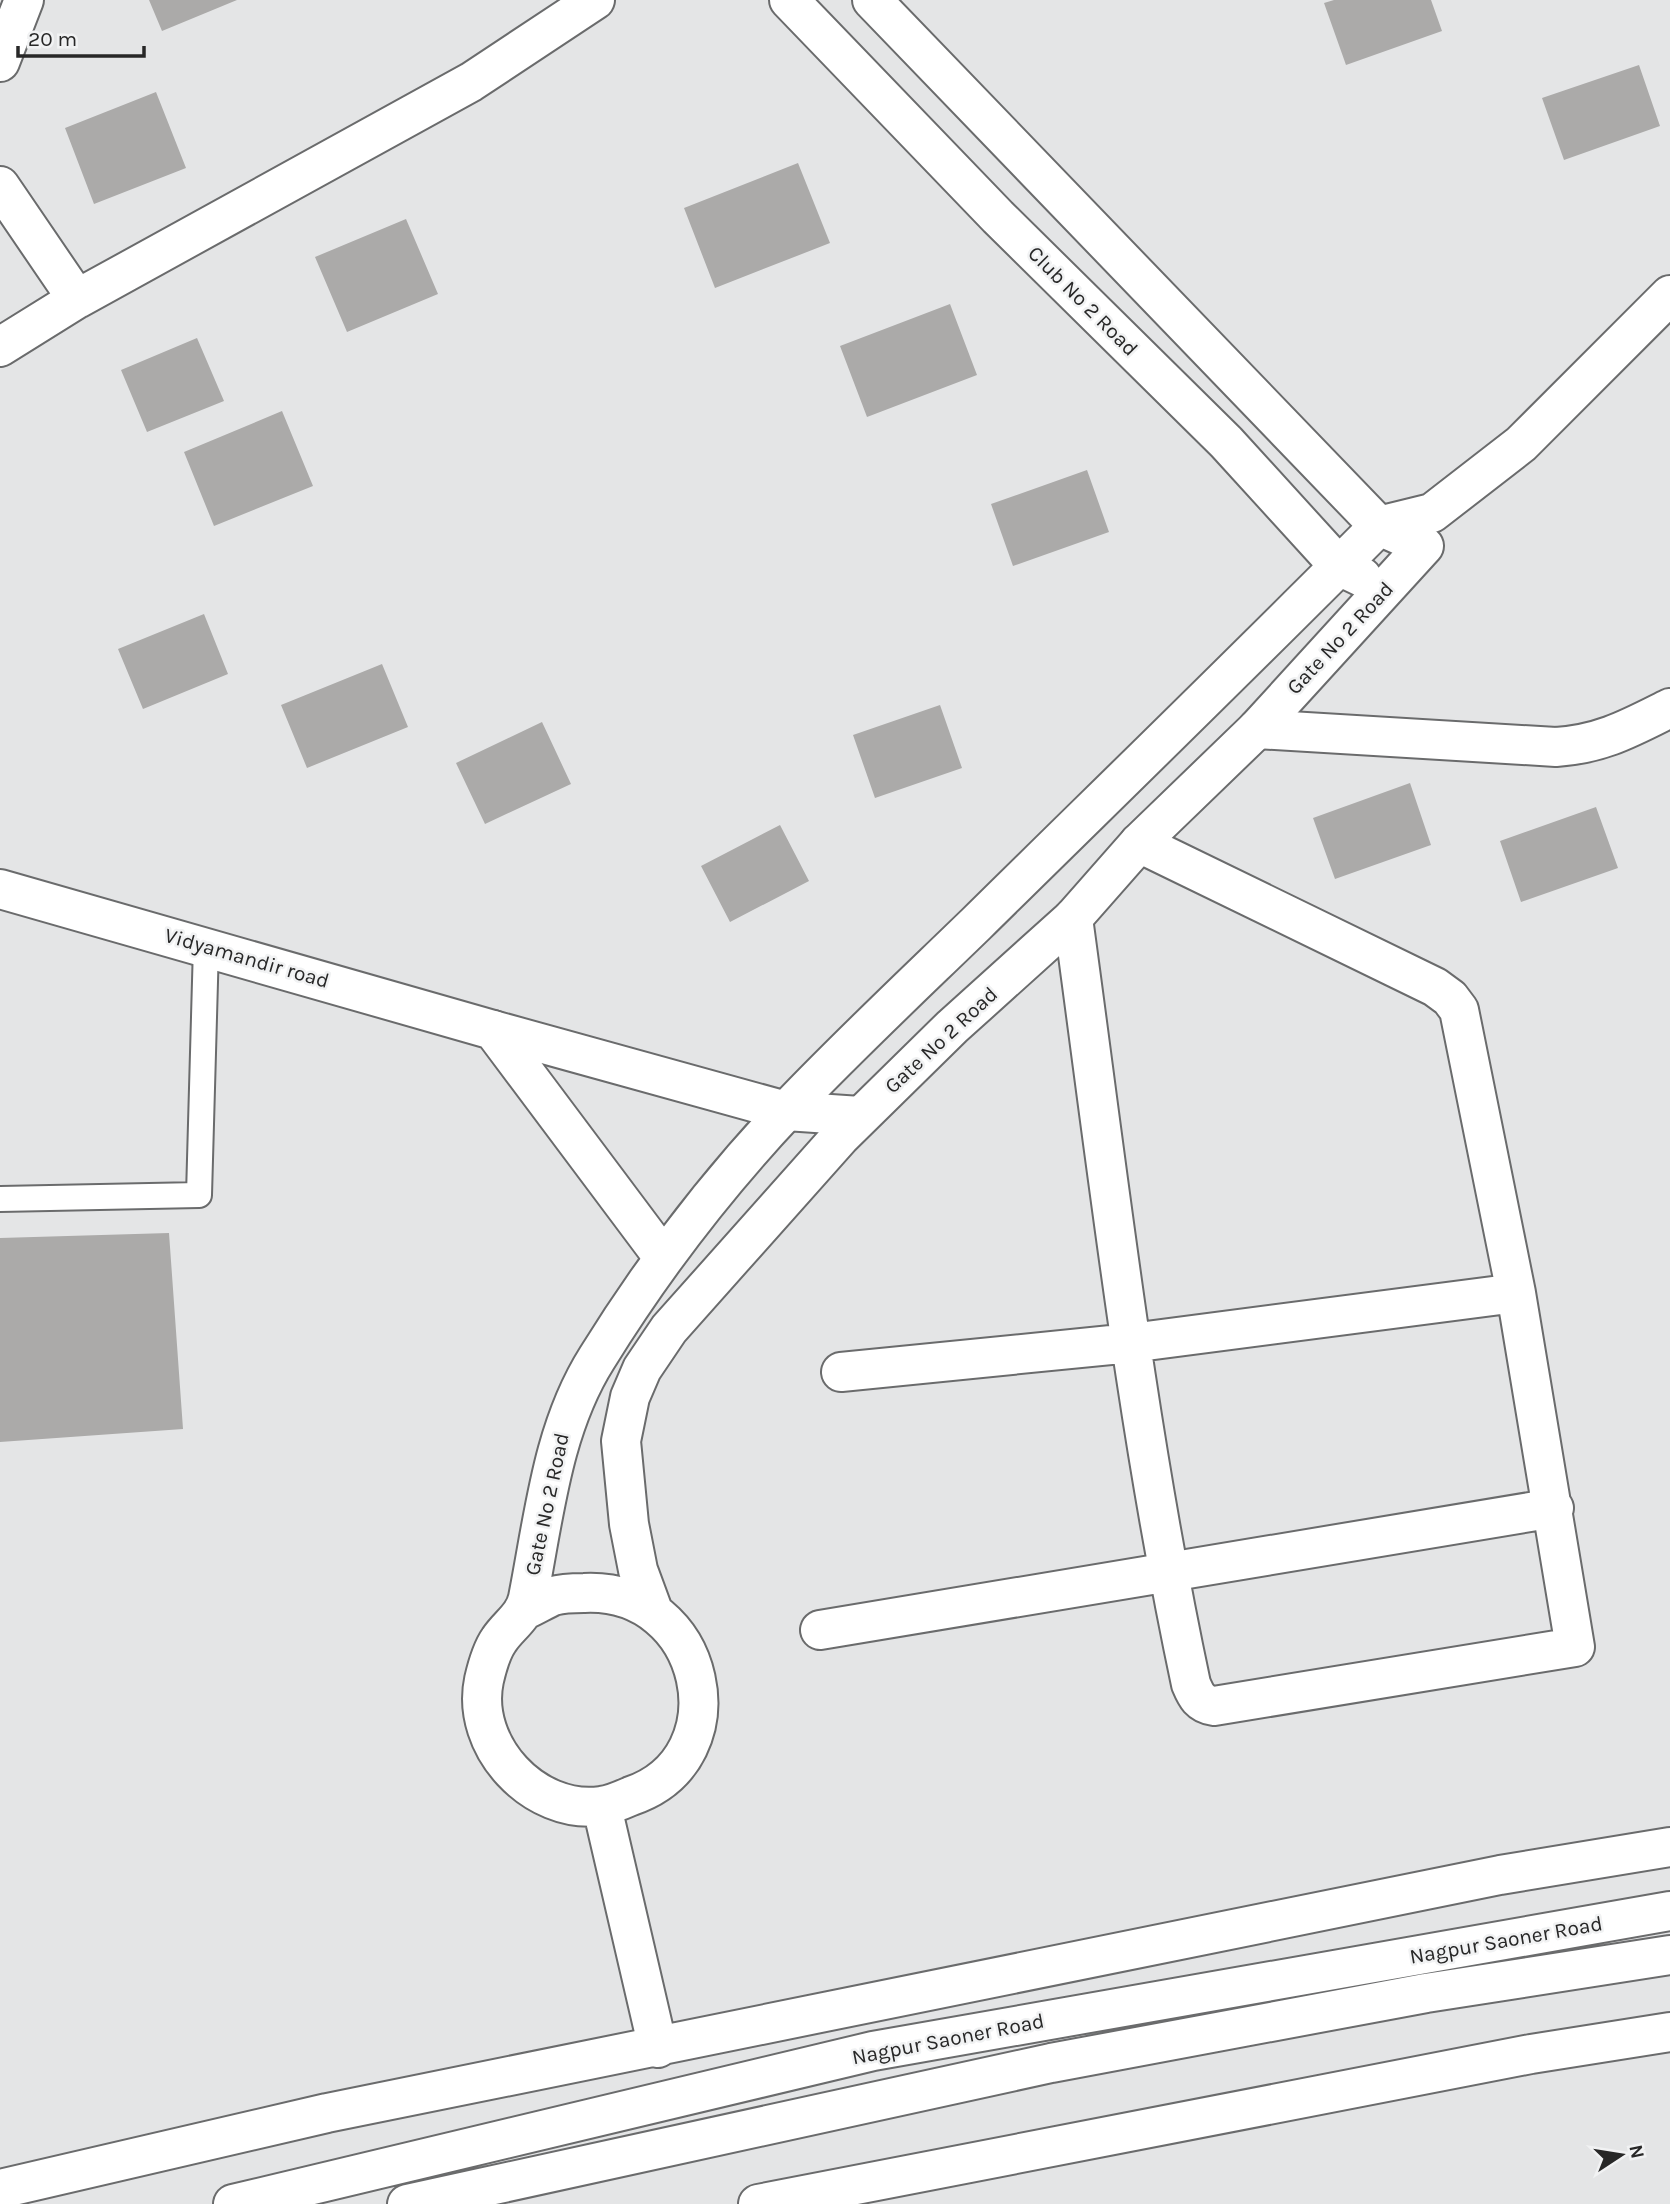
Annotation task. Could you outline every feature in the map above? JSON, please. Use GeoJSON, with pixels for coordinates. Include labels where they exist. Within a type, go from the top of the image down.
{"type":"FeatureCollection","features":[{"type":"Feature","properties":{"kind":"main road"},"geometry":{"type":"LineString","coordinates":[[0,62],[24,0]]}},
{"type":"Feature","properties":{"kind":"main road"},"geometry":{"type":"LineString","coordinates":[[0,347],[78,299],[471,82],[595,0]]}},
{"type":"Feature","properties":{"kind":"main road","name":"Club No 2 Road"},"geometry":{"type":"LineString","coordinates":[[789,0],[998,217],[1226,442],[1339,566],[1386,588]]}},
{"type":"Feature","properties":{"kind":"main road"},"geometry":{"type":"LineString","coordinates":[[872,0],[1379,526],[1428,530]]}},
{"type":"Feature","properties":{"kind":"main road"},"geometry":{"type":"LineString","coordinates":[[0,186],[78,299]]}},
{"type":"Feature","properties":{"kind":"main road","name":"Gate No 2 Road"},"geometry":{"type":"LineString","coordinates":[[652,1608],[638,1570],[629,1524],[621,1441],[630,1396],[642,1369],[669,1329],[860,1116],[952,1027],[1073,918],[1139,843],[1257,729],[1386,588],[1428,530],[1521,444],[1670,295]]}},
{"type":"Feature","properties":{"kind":"main road","name":"Gate No 2 Road"},"geometry":{"type":"LineString","coordinates":[[525,1610],[564,1424],[593,1363],[663,1257],[786,1111],[1379,526]]}},
{"type":"Feature","properties":{"kind":"main road"},"geometry":{"type":"LineString","coordinates":[[1257,729],[1556,747],[1585,745],[1609,739],[1670,708]]}},
{"type":"Feature","properties":{"kind":"main road"},"geometry":{"type":"LineString","coordinates":[[1073,918],[1131,1343],[1167,1572],[1196,1697],[1205,1704],[1214,1706],[1575,1647],[1554,1508],[1516,1293],[1465,1027],[1459,1010],[1450,998],[1435,987],[1139,843]]}},
{"type":"Feature","properties":{"kind":"main road","name":"Vidyamandir road"},"geometry":{"type":"LineString","coordinates":[[0,889],[786,1111],[860,1116]]}},
{"type":"Feature","properties":{"kind":"main road"},"geometry":{"type":"LineString","coordinates":[[493,1030],[663,1257],[709,1285]]}},
{"type":"Feature","properties":{"kind":"main road"},"geometry":{"type":"LineString","coordinates":[[841,1372],[1131,1343],[1516,1293]]}},
{"type":"Feature","properties":{"kind":"main road"},"geometry":{"type":"LineString","coordinates":[[820,1630],[1554,1508]]}},
{"type":"Feature","properties":{"kind":"main road"},"geometry":{"type":"LineString","coordinates":[[611,1591],[652,1608],[680,1636],[695,1671],[699,1701],[694,1732],[678,1766],[648,1791],[602,1807],[563,1804],[534,1791],[510,1770],[486,1728],[483,1684],[497,1643],[525,1610],[558,1594],[611,1591]]}},
{"type":"Feature","properties":{"kind":"main road"},"geometry":{"type":"LineString","coordinates":[[602,1807],[658,2048]]}},
{"type":"Feature","properties":{"kind":"main road"},"geometry":{"type":"LineString","coordinates":[[0,2189],[327,2113],[658,2048],[1500,1875],[1670,1847]]}},
{"type":"Feature","properties":{"kind":"main road","name":"Nagpur Saoner Road"},"geometry":{"type":"LineString","coordinates":[[233,2204],[873,2051],[1670,1911]]}},
{"type":"Feature","properties":{"kind":"main road","name":"Nagpur Saoner Road"},"geometry":{"type":"LineString","coordinates":[[407,2204],[1051,2063],[1426,1993],[1670,1955]]}},
{"type":"Feature","properties":{"kind":"main road"},"geometry":{"type":"LineString","coordinates":[[758,2204],[1531,2054],[1670,2032]]}},
{"type":"Feature","properties":{"kind":"lane"},"geometry":{"type":"LineString","coordinates":[[0,1199],[199,1195],[206,946]]}},
{"type":"Feature","properties":{"kind":"building"},"geometry":{"type":"Polygon","coordinates":[[[149,0],[237,0],[162,31],[149,0]]]}},
{"type":"Feature","properties":{"kind":"building"},"geometry":{"type":"Polygon","coordinates":[[[1334,0],[1431,0],[1442,31],[1346,65],[1324,3],[1334,0]]]}},
{"type":"Feature","properties":{"kind":"building"},"geometry":{"type":"Polygon","coordinates":[[[1639,65],[1660,126],[1564,160],[1542,98],[1639,65]]]}},
{"type":"Feature","properties":{"kind":"building"},"geometry":{"type":"Polygon","coordinates":[[[156,92],[186,168],[94,204],[65,128],[156,92]]]}},
{"type":"Feature","properties":{"kind":"building"},"geometry":{"type":"Polygon","coordinates":[[[798,163],[830,243],[715,288],[684,208],[798,163]]]}},
{"type":"Feature","properties":{"kind":"building"},"geometry":{"type":"Polygon","coordinates":[[[406,219],[438,294],[347,332],[315,257],[406,219]]]}},
{"type":"Feature","properties":{"kind":"building"},"geometry":{"type":"Polygon","coordinates":[[[950,304],[977,375],[867,417],[840,346],[950,304]]]}},
{"type":"Feature","properties":{"kind":"building"},"geometry":{"type":"Polygon","coordinates":[[[197,338],[224,401],[147,432],[121,370],[197,338]]]}},
{"type":"Feature","properties":{"kind":"building"},"geometry":{"type":"Polygon","coordinates":[[[282,411],[313,486],[214,526],[184,452],[282,411]]]}},
{"type":"Feature","properties":{"kind":"building"},"geometry":{"type":"Polygon","coordinates":[[[1087,470],[1109,532],[1013,566],[991,504],[1087,470]]]}},
{"type":"Feature","properties":{"kind":"building"},"geometry":{"type":"Polygon","coordinates":[[[204,614],[228,674],[143,709],[118,649],[204,614]]]}},
{"type":"Feature","properties":{"kind":"building"},"geometry":{"type":"Polygon","coordinates":[[[382,664],[408,727],[307,768],[281,705],[382,664]]]}},
{"type":"Feature","properties":{"kind":"building"},"geometry":{"type":"Polygon","coordinates":[[[940,705],[962,768],[875,798],[853,735],[940,705]]]}},
{"type":"Feature","properties":{"kind":"building"},"geometry":{"type":"Polygon","coordinates":[[[542,722],[571,784],[485,824],[456,763],[542,722]]]}},
{"type":"Feature","properties":{"kind":"building"},"geometry":{"type":"Polygon","coordinates":[[[1410,783],[1431,845],[1335,879],[1313,818],[1410,783]]]}},
{"type":"Feature","properties":{"kind":"building"},"geometry":{"type":"Polygon","coordinates":[[[1596,807],[1618,868],[1521,902],[1500,841],[1596,807]]]}},
{"type":"Feature","properties":{"kind":"building"},"geometry":{"type":"Polygon","coordinates":[[[780,825],[809,881],[730,922],[701,866],[780,825]]]}},
{"type":"Feature","properties":{"kind":"building"},"geometry":{"type":"Polygon","coordinates":[[[169,1233],[183,1429],[0,1442],[0,1238],[169,1233]]]}}]}
